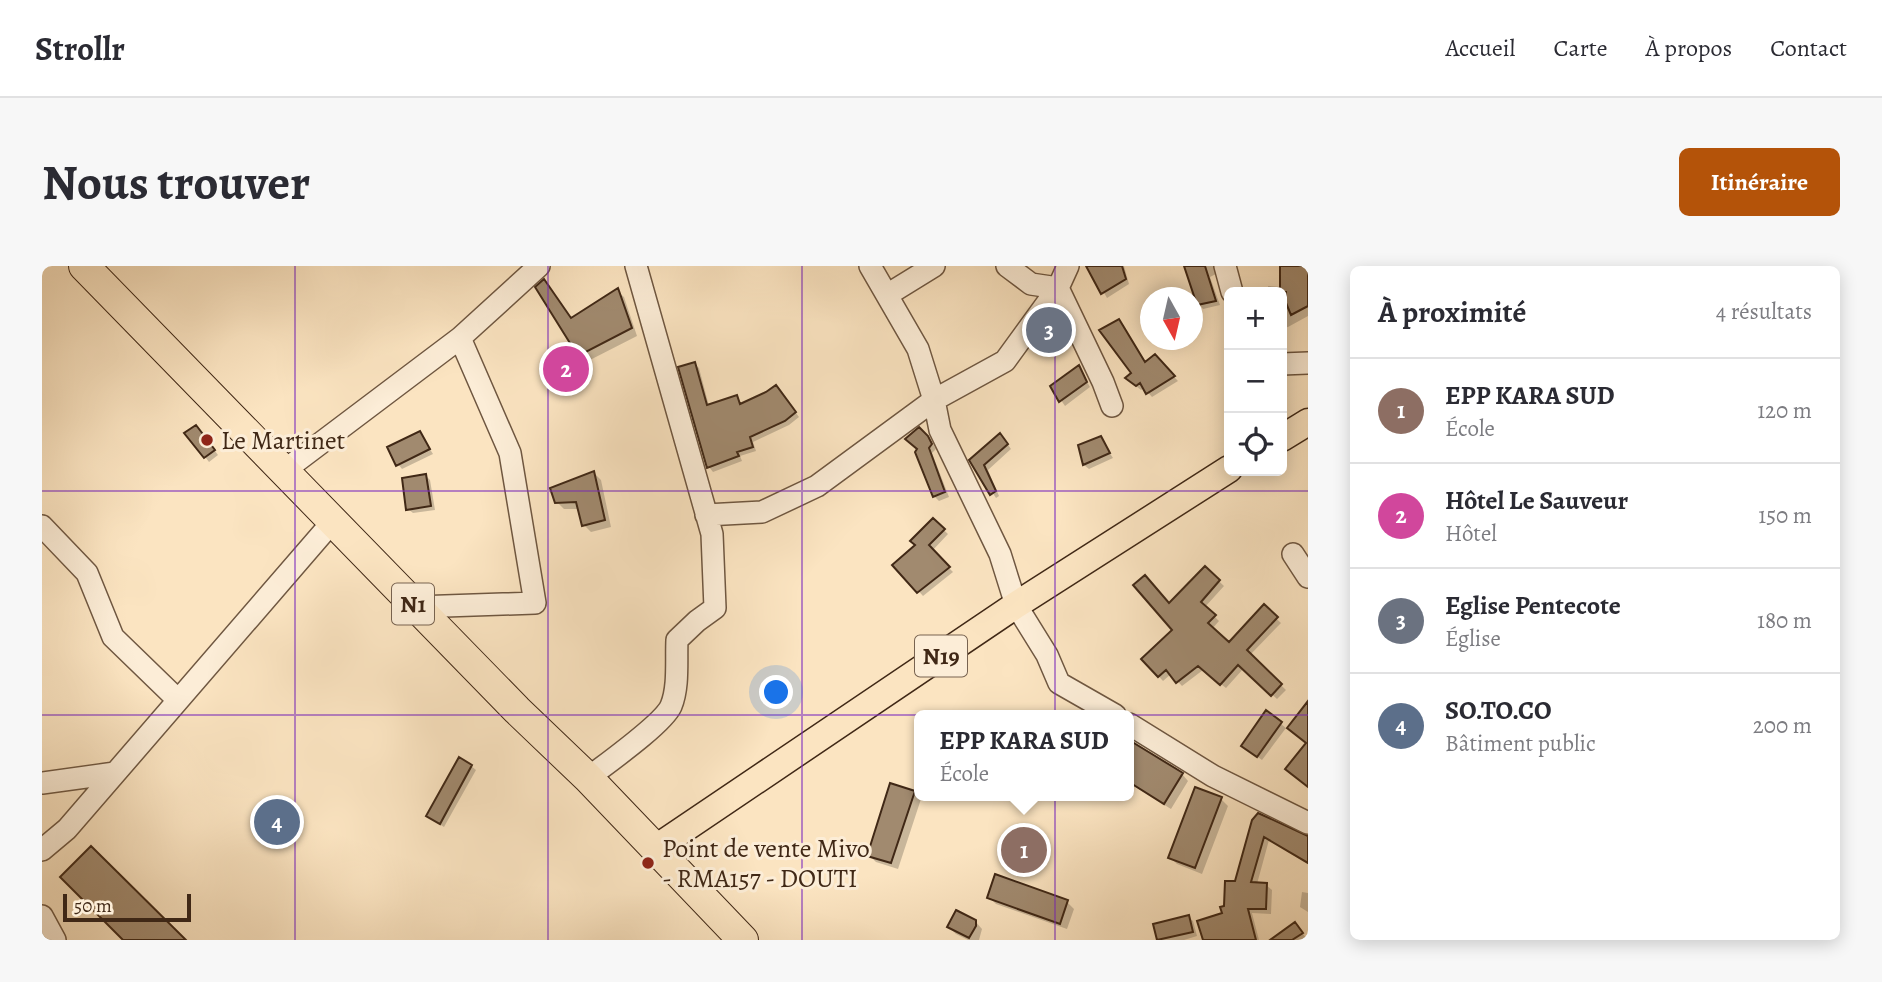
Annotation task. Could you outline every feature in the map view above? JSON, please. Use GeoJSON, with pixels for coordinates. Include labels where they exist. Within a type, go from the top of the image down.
{"type":"FeatureCollection","features":[{"type":"Feature","properties":{"kind":"highway","name":"N1"},"geometry":{"type":"LineString","coordinates":[[84,266],[517,710],[588,778],[743,940]]}},
{"type":"Feature","properties":{"kind":"main road"},"geometry":{"type":"LineString","coordinates":[[1287,435],[1308,422]]}},
{"type":"Feature","properties":{"kind":"main road","name":"N19"},"geometry":{"type":"LineString","coordinates":[[656,848],[1016,605],[1224,472]]}},
{"type":"Feature","properties":{"kind":"street"},"geometry":{"type":"LineString","coordinates":[[285,470],[460,338],[539,266]]}},
{"type":"Feature","properties":{"kind":"street"},"geometry":{"type":"LineString","coordinates":[[588,778],[639,738],[670,707],[675,683],[677,640],[715,608],[712,534],[636,266]]}},
{"type":"Feature","properties":{"kind":"street"},"geometry":{"type":"LineString","coordinates":[[870,266],[918,349],[940,430],[1000,554],[1016,605],[1047,655],[1059,683],[1106,710]]}},
{"type":"Feature","properties":{"kind":"street"},"geometry":{"type":"LineString","coordinates":[[887,295],[934,266]]}},
{"type":"Feature","properties":{"kind":"street"},"geometry":{"type":"LineString","coordinates":[[1007,266],[1031,284],[1058,288]]}},
{"type":"Feature","properties":{"kind":"street"},"geometry":{"type":"LineString","coordinates":[[706,515],[762,512],[817,486],[934,400],[1005,361],[1058,288],[1068,266]]}},
{"type":"Feature","properties":{"kind":"street"},"geometry":{"type":"LineString","coordinates":[[1225,266],[1231,287]]}},
{"type":"Feature","properties":{"kind":"street"},"geometry":{"type":"LineString","coordinates":[[1058,288],[1112,406]]}},
{"type":"Feature","properties":{"kind":"street"},"geometry":{"type":"LineString","coordinates":[[416,607],[535,603],[510,453],[460,338]]}},
{"type":"Feature","properties":{"kind":"street"},"geometry":{"type":"LineString","coordinates":[[1287,364],[1308,363]]}},
{"type":"Feature","properties":{"kind":"street"},"geometry":{"type":"LineString","coordinates":[[42,850],[66,829],[334,520]]}},
{"type":"Feature","properties":{"kind":"street"},"geometry":{"type":"LineString","coordinates":[[42,527],[87,573],[113,637],[178,700]]}},
{"type":"Feature","properties":{"kind":"street"},"geometry":{"type":"LineString","coordinates":[[1293,554],[1308,577]]}},
{"type":"Feature","properties":{"kind":"street"},"geometry":{"type":"LineString","coordinates":[[1134,727],[1213,776],[1304,814]]}},
{"type":"Feature","properties":{"kind":"street"},"geometry":{"type":"LineString","coordinates":[[42,783],[115,773]]}},
{"type":"Feature","properties":{"kind":"street"},"geometry":{"type":"LineString","coordinates":[[42,916],[55,940]]}},
{"type":"Feature","properties":{"kind":"building"},"geometry":{"type":"Polygon","coordinates":[[[1086,266],[1122,266],[1126,279],[1101,294],[1086,266]]]}},
{"type":"Feature","properties":{"kind":"building"},"geometry":{"type":"Polygon","coordinates":[[[1184,266],[1205,266],[1216,301],[1203,304],[1203,287],[1191,287],[1184,266]]]}},
{"type":"Feature","properties":{"kind":"building"},"geometry":{"type":"Polygon","coordinates":[[[1280,266],[1308,266],[1308,306],[1291,315],[1287,305],[1287,287],[1280,287],[1280,266]]]}},
{"type":"Feature","properties":{"kind":"building"},"geometry":{"type":"Polygon","coordinates":[[[544,279],[571,318],[618,288],[632,328],[578,356],[535,287],[544,279]]]}},
{"type":"Feature","properties":{"kind":"building"},"geometry":{"type":"Polygon","coordinates":[[[1119,319],[1145,362],[1155,354],[1175,376],[1146,394],[1140,383],[1136,386],[1125,378],[1131,373],[1099,330],[1119,319]]]}},
{"type":"Feature","properties":{"kind":"building"},"geometry":{"type":"Polygon","coordinates":[[[695,362],[707,405],[737,395],[740,404],[776,385],[796,412],[785,421],[750,437],[753,447],[737,452],[739,456],[707,468],[678,367],[695,362]]]}},
{"type":"Feature","properties":{"kind":"building"},"geometry":{"type":"Polygon","coordinates":[[[1079,365],[1087,382],[1059,402],[1050,386],[1079,365]]]}},
{"type":"Feature","properties":{"kind":"building"},"geometry":{"type":"Polygon","coordinates":[[[196,425],[215,450],[204,458],[184,433],[196,425]]]}},
{"type":"Feature","properties":{"kind":"building"},"geometry":{"type":"Polygon","coordinates":[[[919,427],[932,444],[929,448],[945,492],[933,497],[915,452],[917,449],[905,439],[919,427]]]}},
{"type":"Feature","properties":{"kind":"building"},"geometry":{"type":"Polygon","coordinates":[[[420,431],[430,449],[396,466],[387,447],[420,431]]]}},
{"type":"Feature","properties":{"kind":"building"},"geometry":{"type":"Polygon","coordinates":[[[1000,433],[1008,444],[984,465],[996,491],[990,495],[969,460],[1000,433]]]}},
{"type":"Feature","properties":{"kind":"building"},"geometry":{"type":"Polygon","coordinates":[[[1101,436],[1110,453],[1083,465],[1078,445],[1101,436]]]}},
{"type":"Feature","properties":{"kind":"building"},"geometry":{"type":"Polygon","coordinates":[[[594,471],[605,520],[582,526],[576,502],[555,503],[550,488],[594,471]]]}},
{"type":"Feature","properties":{"kind":"building"},"geometry":{"type":"Polygon","coordinates":[[[426,474],[431,506],[406,510],[402,478],[426,474]]]}},
{"type":"Feature","properties":{"kind":"building"},"geometry":{"type":"Polygon","coordinates":[[[933,518],[945,529],[929,545],[950,567],[917,593],[892,565],[915,545],[910,541],[933,518]]]}},
{"type":"Feature","properties":{"kind":"building"},"geometry":{"type":"Polygon","coordinates":[[[1205,566],[1220,580],[1201,602],[1216,615],[1208,623],[1229,642],[1264,604],[1278,617],[1247,650],[1282,684],[1271,696],[1238,665],[1220,685],[1198,666],[1176,683],[1166,670],[1158,677],[1141,659],[1172,630],[1133,585],[1145,575],[1169,603],[1205,566]]]}},
{"type":"Feature","properties":{"kind":"building"},"geometry":{"type":"Polygon","coordinates":[[[1308,701],[1308,787],[1285,769],[1306,743],[1287,728],[1308,701]]]}},
{"type":"Feature","properties":{"kind":"building"},"geometry":{"type":"Polygon","coordinates":[[[1266,710],[1282,722],[1257,757],[1241,746],[1266,710]]]}},
{"type":"Feature","properties":{"kind":"building"},"geometry":{"type":"Polygon","coordinates":[[[1134,743],[1183,773],[1164,804],[1134,785],[1134,743]]]}},
{"type":"Feature","properties":{"kind":"building"},"geometry":{"type":"Polygon","coordinates":[[[459,757],[472,765],[440,824],[426,816],[459,757]]]}},
{"type":"Feature","properties":{"kind":"building"},"geometry":{"type":"Polygon","coordinates":[[[890,783],[914,791],[891,863],[867,856],[890,783]]]}},
{"type":"Feature","properties":{"kind":"building"},"geometry":{"type":"Polygon","coordinates":[[[1195,787],[1222,797],[1195,868],[1168,858],[1195,787]]]}},
{"type":"Feature","properties":{"kind":"building"},"geometry":{"type":"Polygon","coordinates":[[[1258,813],[1308,836],[1308,863],[1264,837],[1251,882],[1267,883],[1266,909],[1248,909],[1256,940],[1203,940],[1197,921],[1222,913],[1220,907],[1224,906],[1225,881],[1235,881],[1252,820],[1258,813]]]}},
{"type":"Feature","properties":{"kind":"building"},"geometry":{"type":"Polygon","coordinates":[[[91,846],[186,940],[123,940],[60,877],[91,846]]]}},
{"type":"Feature","properties":{"kind":"building"},"geometry":{"type":"Polygon","coordinates":[[[995,874],[1068,900],[1060,924],[987,898],[995,874]]]}},
{"type":"Feature","properties":{"kind":"building"},"geometry":{"type":"Polygon","coordinates":[[[956,910],[976,920],[976,926],[969,938],[947,927],[956,910]]]}},
{"type":"Feature","properties":{"kind":"building"},"geometry":{"type":"Polygon","coordinates":[[[1189,915],[1193,932],[1157,940],[1153,924],[1189,915]]]}},
{"type":"Feature","properties":{"kind":"building"},"geometry":{"type":"Polygon","coordinates":[[[1295,922],[1303,933],[1292,940],[1270,940],[1295,922]]]}},
{"type":"Feature","properties":{"kind":"place","name":"Eglise Pentecote"},"geometry":{"type":"Point","coordinates":[1049,330]}},
{"type":"Feature","properties":{"kind":"place","name":"Hôtel Le Sauveur"},"geometry":{"type":"Point","coordinates":[566,369]}},
{"type":"Feature","properties":{"kind":"place","name":"Le Martinet"},"geometry":{"type":"Point","coordinates":[207,440]}},
{"type":"Feature","properties":{"kind":"place","name":"SO.TO.CO"},"geometry":{"type":"Point","coordinates":[277,822]}},
{"type":"Feature","properties":{"kind":"place","name":"EPP KARA SUD"},"geometry":{"type":"Point","coordinates":[1024,850]}},
{"type":"Feature","properties":{"kind":"place","name":"Point de vente Mivo - RMA157 - DOUTI"},"geometry":{"type":"Point","coordinates":[648,863]}}]}
